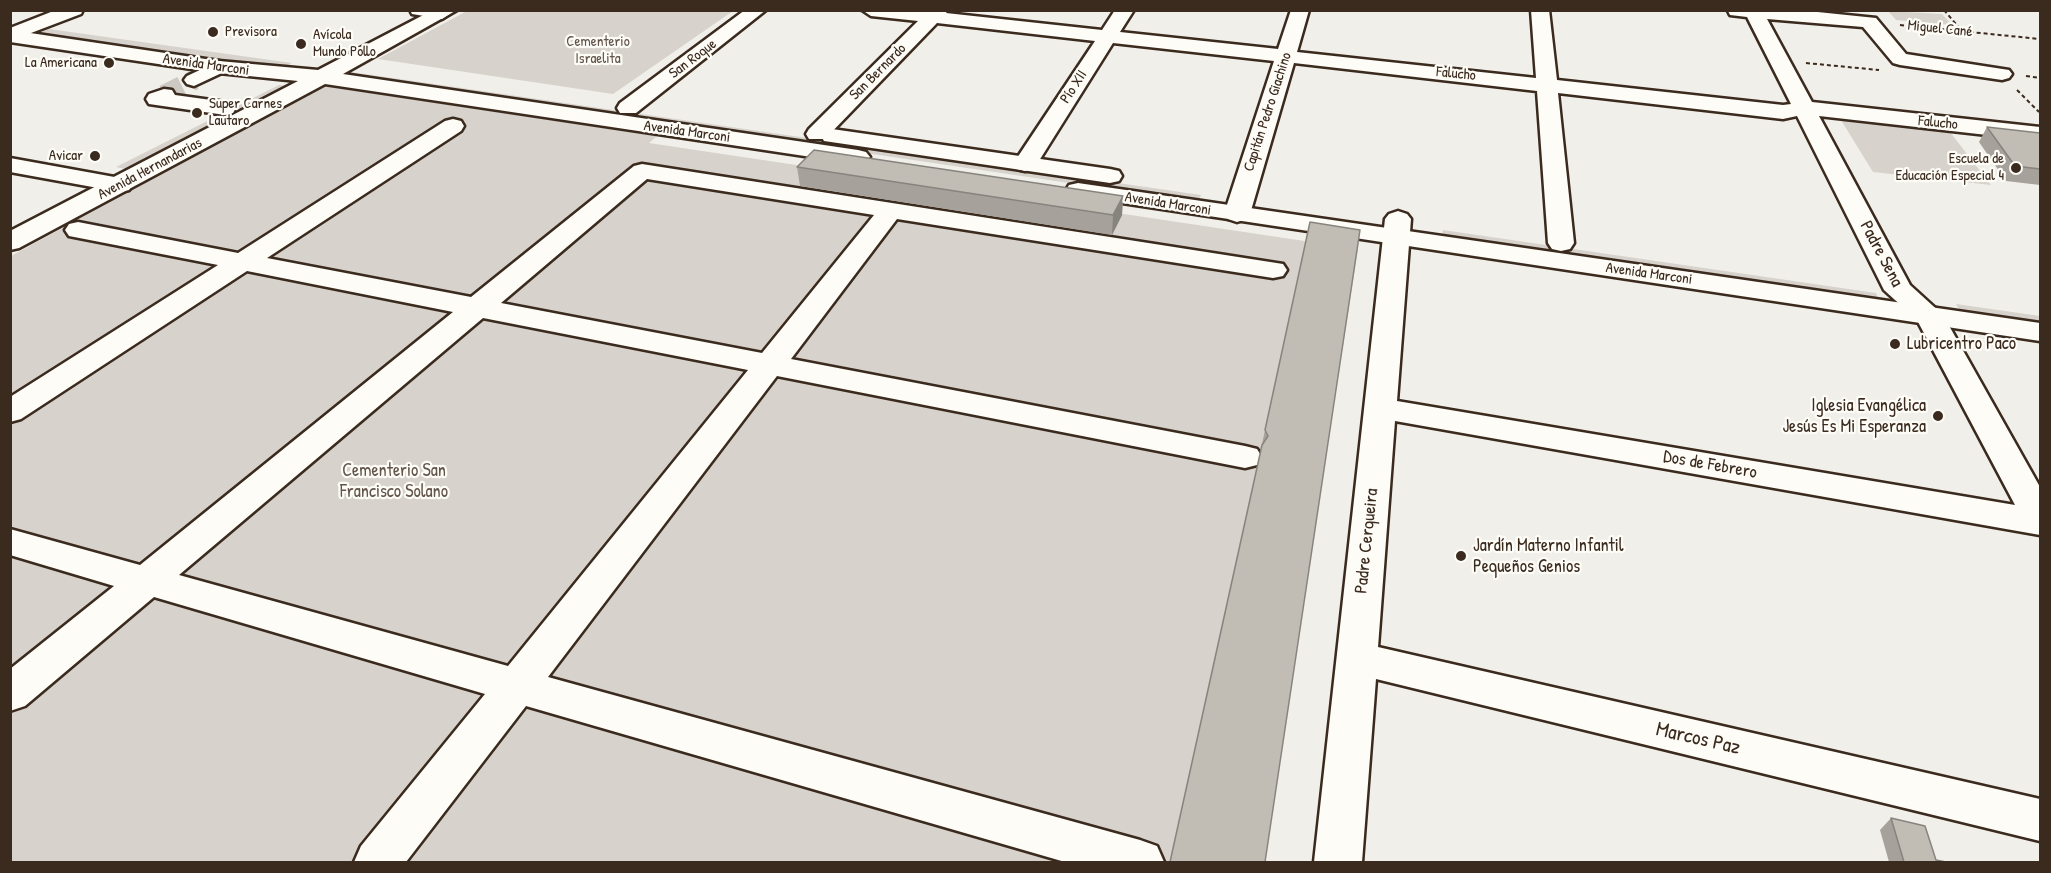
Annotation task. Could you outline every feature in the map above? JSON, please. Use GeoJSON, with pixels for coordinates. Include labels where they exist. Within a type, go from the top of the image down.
{"type":"FeatureCollection","features":[{"type":"Feature","properties":{"kind":"street"},"geometry":{"type":"LineString","coordinates":[[10,35],[74,10]]}},
{"type":"Feature","properties":{"kind":"street"},"geometry":{"type":"LineString","coordinates":[[417,10],[445,12]]}},
{"type":"Feature","properties":{"kind":"street","name":"Avenida Hernandarias"},"geometry":{"type":"LineString","coordinates":[[10,242],[120,185],[325,68],[417,10]]}},
{"type":"Feature","properties":{"kind":"street","name":"San Roque"},"geometry":{"type":"LineString","coordinates":[[628,108],[757,10]]}},
{"type":"Feature","properties":{"kind":"street","name":"Falucho"},"geometry":{"type":"LineString","coordinates":[[870,10],[936,14],[1106,37],[1548,84],[1783,112],[1805,108],[2040,134]]}},
{"type":"Feature","properties":{"kind":"street","name":"Pío XII"},"geometry":{"type":"LineString","coordinates":[[1025,164],[1125,10]]}},
{"type":"Feature","properties":{"kind":"street","name":"Capitán Pedro Giachino"},"geometry":{"type":"LineString","coordinates":[[1239,204],[1300,10]]}},
{"type":"Feature","properties":{"kind":"street"},"geometry":{"type":"LineString","coordinates":[[1540,10],[1560,243]]}},
{"type":"Feature","properties":{"kind":"street"},"geometry":{"type":"LineString","coordinates":[[1732,10],[1873,27],[1899,59],[2002,74]]}},
{"type":"Feature","properties":{"kind":"street","name":"Avenida Hernandarias"},"geometry":{"type":"LineString","coordinates":[[325,68],[445,12]]}},
{"type":"Feature","properties":{"kind":"street","name":"Padre Sena"},"geometry":{"type":"LineString","coordinates":[[1754,12],[1898,290],[1929,315],[2040,520]]}},
{"type":"Feature","properties":{"kind":"street","name":"San Bernardo"},"geometry":{"type":"LineString","coordinates":[[817,134],[936,14]]}},
{"type":"Feature","properties":{"kind":"street","name":"Avenida Marconi"},"geometry":{"type":"LineString","coordinates":[[10,19],[1397,228],[2040,332]]}},
{"type":"Feature","properties":{"kind":"street","name":"Avenida Marconi"},"geometry":{"type":"LineString","coordinates":[[10,35],[287,76],[325,68],[628,108],[1025,164],[1239,204]]}},
{"type":"Feature","properties":{"kind":"street"},"geometry":{"type":"LineString","coordinates":[[194,80],[219,67]]}},
{"type":"Feature","properties":{"kind":"street","name":"Avenida Hernandarias"},"geometry":{"type":"LineString","coordinates":[[10,218],[287,76]]}},
{"type":"Feature","properties":{"kind":"street"},"geometry":{"type":"LineString","coordinates":[[164,95],[157,99],[225,108]]}},
{"type":"Feature","properties":{"kind":"street"},"geometry":{"type":"LineString","coordinates":[[10,412],[453,126]]}},
{"type":"Feature","properties":{"kind":"street"},"geometry":{"type":"LineString","coordinates":[[10,165],[120,185]]}},
{"type":"Feature","properties":{"kind":"street"},"geometry":{"type":"LineString","coordinates":[[10,694],[642,171],[1273,270]]}},
{"type":"Feature","properties":{"kind":"street"},"geometry":{"type":"LineString","coordinates":[[378,862],[891,210]]}},
{"type":"Feature","properties":{"kind":"street","name":"Avenida Marconi"},"geometry":{"type":"LineString","coordinates":[[1397,228],[1560,243],[2040,310]]}},
{"type":"Feature","properties":{"kind":"street","name":"Padre Cerqueira"},"geometry":{"type":"LineString","coordinates":[[1338,862],[1397,228]]}},
{"type":"Feature","properties":{"kind":"street"},"geometry":{"type":"LineString","coordinates":[[78,230],[1245,457]]}},
{"type":"Feature","properties":{"kind":"street","name":"Dos de Febrero"},"geometry":{"type":"LineString","coordinates":[[1380,408],[2040,520]]}},
{"type":"Feature","properties":{"kind":"street"},"geometry":{"type":"LineString","coordinates":[[10,543],[1140,862]]}},
{"type":"Feature","properties":{"kind":"street","name":"Marcos Paz"},"geometry":{"type":"LineString","coordinates":[[1356,658],[2040,820]]}},
{"type":"Feature","properties":{"kind":"path"},"geometry":{"type":"LineString","coordinates":[[1944,10],[1961,31]]}},
{"type":"Feature","properties":{"kind":"path","name":"Miguel Cané"},"geometry":{"type":"LineString","coordinates":[[1873,27],[1961,31],[2040,39]]}},
{"type":"Feature","properties":{"kind":"path"},"geometry":{"type":"LineString","coordinates":[[1778,60],[1910,73],[1899,59]]}},
{"type":"Feature","properties":{"kind":"path"},"geometry":{"type":"LineString","coordinates":[[2002,74],[2040,114]]}},
{"type":"Feature","properties":{"kind":"green space","name":"Cementerio Israelita"},"geometry":{"type":"Polygon","coordinates":[[[467,11],[733,11],[613,94],[378,59],[467,11]]]}},
{"type":"Feature","properties":{"kind":"green space"},"geometry":{"type":"Polygon","coordinates":[[[1888,11],[1942,14],[1952,25],[1896,20],[1888,11]]]}},
{"type":"Feature","properties":{"kind":"green space"},"geometry":{"type":"Polygon","coordinates":[[[49,29],[292,63],[278,70],[33,35],[49,29]]]}},
{"type":"Feature","properties":{"kind":"green space"},"geometry":{"type":"Polygon","coordinates":[[[351,72],[1201,195],[1198,202],[343,76],[351,72]]]}},
{"type":"Feature","properties":{"kind":"green space"},"geometry":{"type":"Polygon","coordinates":[[[279,85],[296,87],[135,171],[116,167],[279,85]]]}},
{"type":"Feature","properties":{"kind":"green space","name":"Cementerio San Francisco Solano"},"geometry":{"type":"Polygon","coordinates":[[[324,86],[657,136],[649,143],[1358,249],[1263,862],[11,862],[11,256],[324,86]]]}},
{"type":"Feature","properties":{"kind":"green space"},"geometry":{"type":"Polygon","coordinates":[[[1841,120],[1950,132],[1991,185],[1873,172],[1841,120]]]}},
{"type":"Feature","properties":{"kind":"green space"},"geometry":{"type":"Polygon","coordinates":[[[1443,230],[1876,293],[1879,301],[1442,237],[1443,230]]]}},
{"type":"Feature","properties":{"kind":"green space"},"geometry":{"type":"Polygon","coordinates":[[[1956,304],[2040,316],[2040,324],[1961,312],[1956,304]]]}},
{"type":"Feature","properties":{"kind":"building"},"geometry":{"type":"Polygon","coordinates":[[[1987,127],[2040,133],[2040,169],[2015,166],[1987,127]]]}},
{"type":"Feature","properties":{"kind":"building"},"geometry":{"type":"Polygon","coordinates":[[[814,150],[1123,196],[1113,215],[797,167],[814,150]]]}},
{"type":"Feature","properties":{"kind":"building"},"geometry":{"type":"Polygon","coordinates":[[[1310,222],[1360,230],[1265,862],[1170,862],[1262,445],[1268,436],[1265,430],[1310,222]]]}},
{"type":"Feature","properties":{"kind":"building"},"geometry":{"type":"Polygon","coordinates":[[[1891,818],[1925,826],[1936,860],[1946,862],[1904,862],[1891,818]]]}},
{"type":"Feature","properties":{"kind":"tunnel"},"geometry":{"type":"LineString","coordinates":[[164,95],[194,80]]}},
{"type":"Feature","properties":{"kind":"place","name":"Previsora"},"geometry":{"type":"Point","coordinates":[213,32]}},
{"type":"Feature","properties":{"kind":"place","name":"Avícola Mundo Pollo"},"geometry":{"type":"Point","coordinates":[301,44]}},
{"type":"Feature","properties":{"kind":"place","name":"La Americana"},"geometry":{"type":"Point","coordinates":[109,63]}},
{"type":"Feature","properties":{"kind":"place","name":"Super Carnes Lautaro"},"geometry":{"type":"Point","coordinates":[197,113]}},
{"type":"Feature","properties":{"kind":"place","name":"Avicar"},"geometry":{"type":"Point","coordinates":[95,156]}},
{"type":"Feature","properties":{"kind":"place","name":"Escuela de Educación Especial 4"},"geometry":{"type":"Point","coordinates":[2016,168]}},
{"type":"Feature","properties":{"kind":"place","name":"Lubricentro Paco"},"geometry":{"type":"Point","coordinates":[1895,344]}},
{"type":"Feature","properties":{"kind":"place","name":"Iglesia Evangélica Jesús Es Mi Esperanza"},"geometry":{"type":"Point","coordinates":[1938,416]}},
{"type":"Feature","properties":{"kind":"place","name":"Jardín Materno Infantil Pequeños Genios"},"geometry":{"type":"Point","coordinates":[1461,556]}}]}
